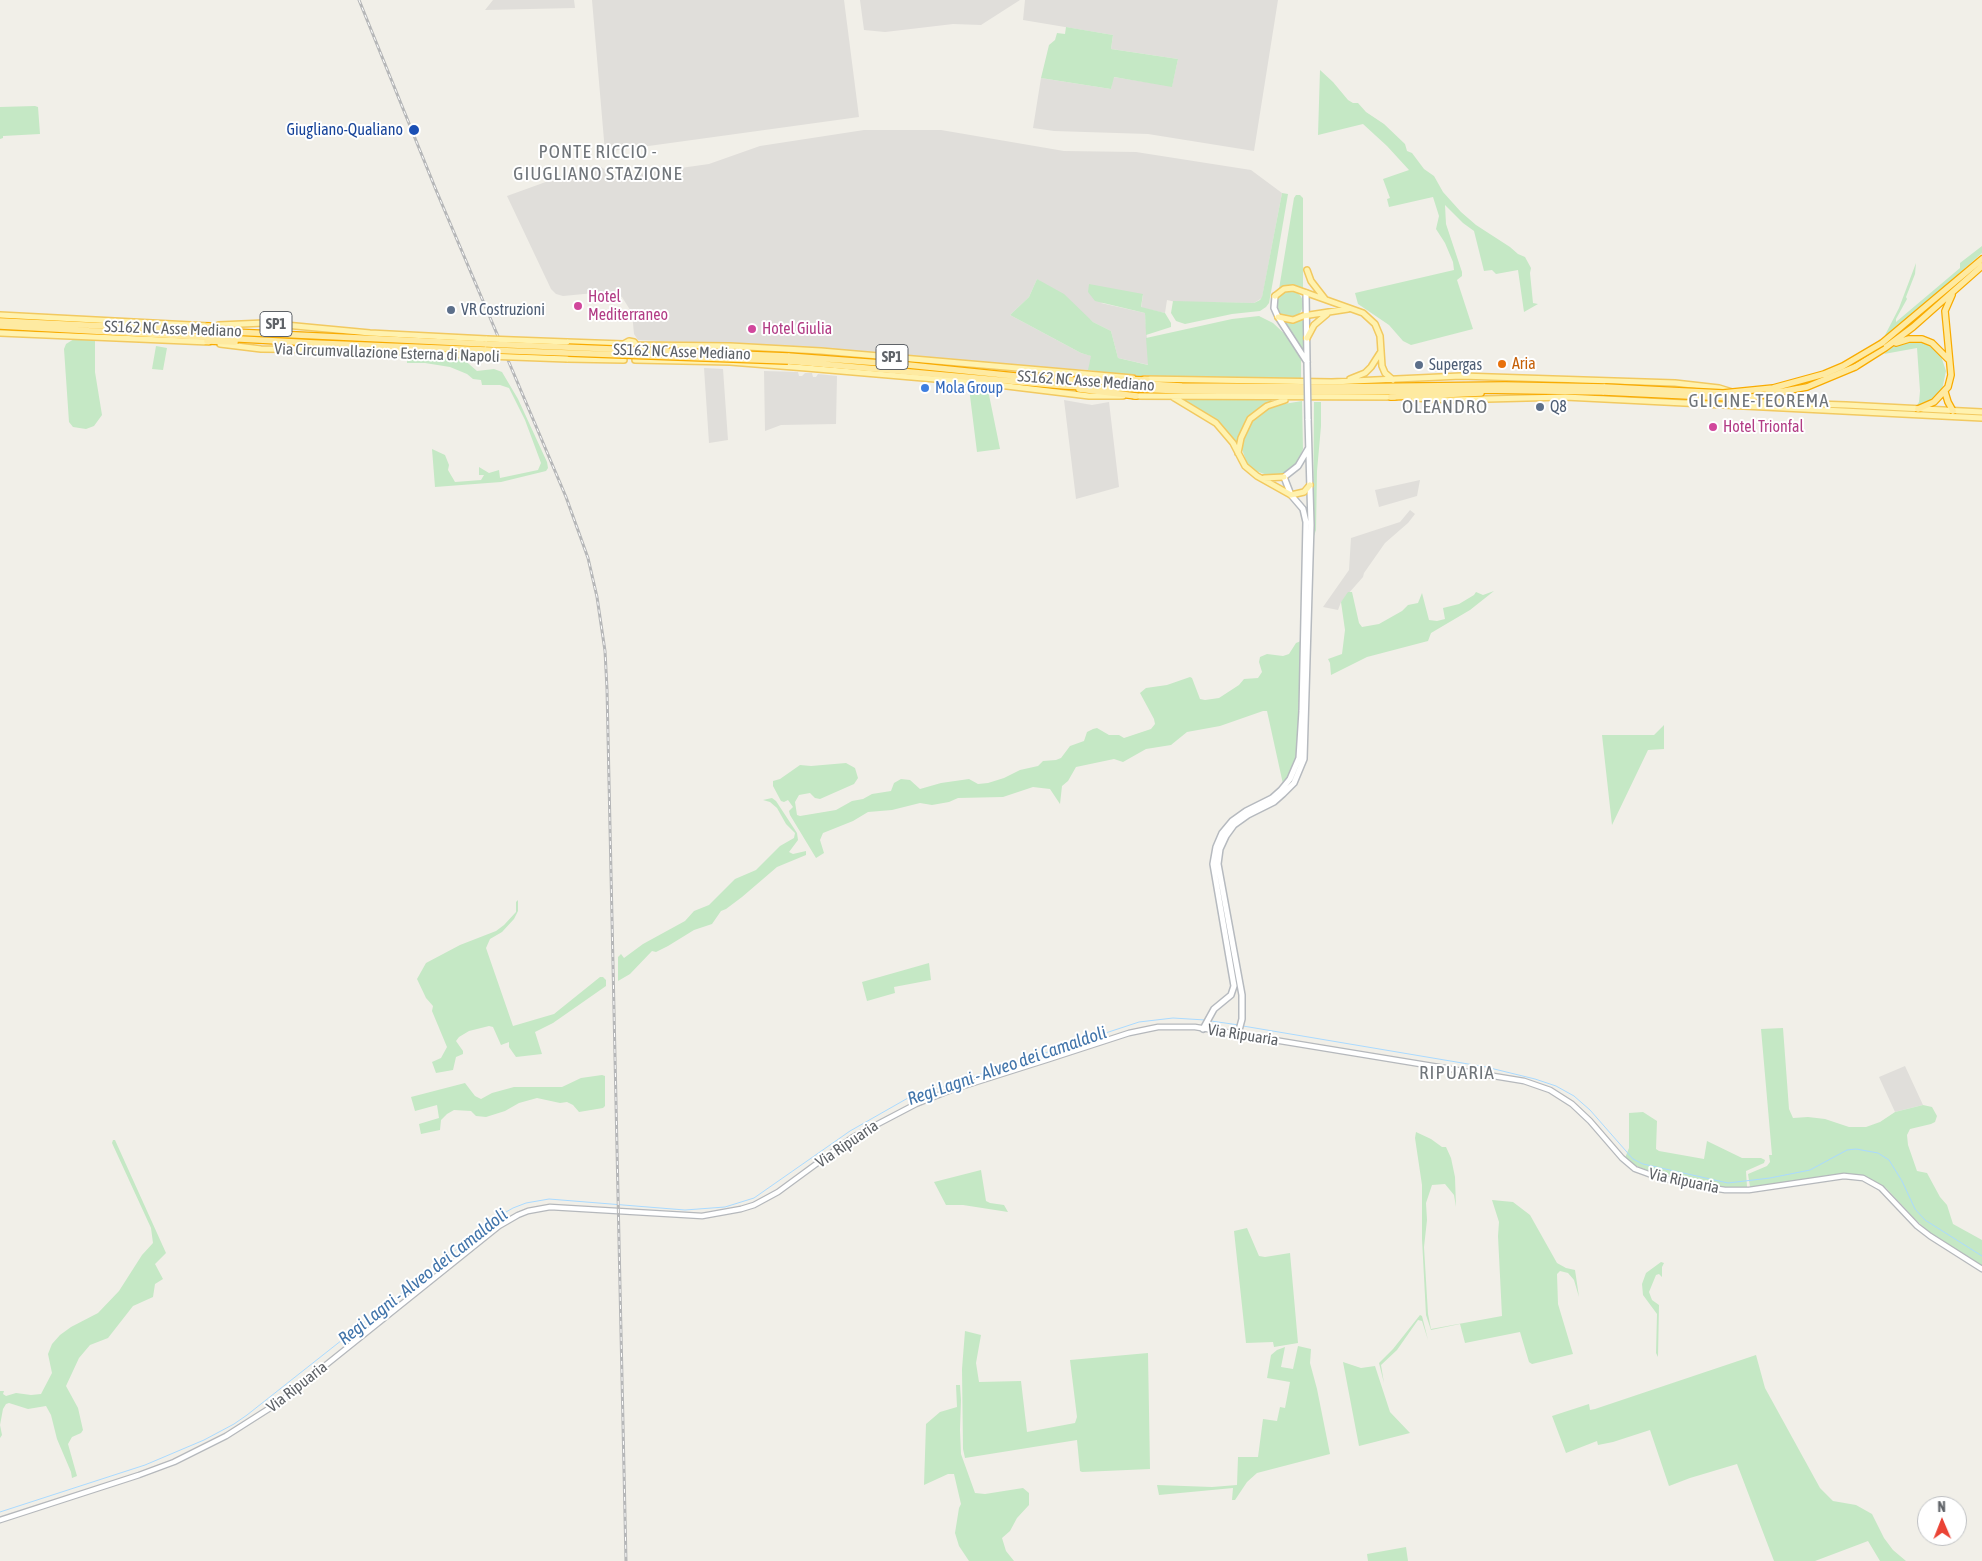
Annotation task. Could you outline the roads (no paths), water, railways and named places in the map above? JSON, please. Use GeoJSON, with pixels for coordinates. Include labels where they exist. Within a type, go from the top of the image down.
{"type":"FeatureCollection","features":[{"type":"Feature","properties":{"kind":"highway","name":"SS162 NC Asse Mediano"},"geometry":{"type":"LineString","coordinates":[[788,358],[1065,386],[1184,391],[1605,390],[1723,393],[1773,388],[1804,381],[1843,366],[1884,346],[1982,258]]}},
{"type":"Feature","properties":{"kind":"highway","name":"SS162 NC Asse Mediano"},"geometry":{"type":"LineString","coordinates":[[0,326],[294,342],[788,358],[898,364],[1035,378],[1182,386],[1505,385],[1730,398],[1806,387],[1855,367],[1913,327],[1982,266]]}},
{"type":"Feature","properties":{"kind":"highway"},"geometry":{"type":"LineString","coordinates":[[1918,409],[1934,402],[1945,392],[1951,375],[1945,311],[1950,297],[1963,282]]}},
{"type":"Feature","properties":{"kind":"highway","name":"SS162 NC Asse Mediano"},"geometry":{"type":"LineString","coordinates":[[0,321],[286,333],[487,347]]}},
{"type":"Feature","properties":{"kind":"highway"},"geometry":{"type":"LineString","coordinates":[[208,326],[259,329],[286,333]]}},
{"type":"Feature","properties":{"kind":"highway"},"geometry":{"type":"LineString","coordinates":[[1884,346],[1909,339],[1922,339],[1932,343],[1949,361]]}},
{"type":"Feature","properties":{"kind":"highway"},"geometry":{"type":"LineString","coordinates":[[207,342],[267,344],[294,342]]}},
{"type":"Feature","properties":{"kind":"highway"},"geometry":{"type":"LineString","coordinates":[[1035,378],[1104,377],[1147,380]]}},
{"type":"Feature","properties":{"kind":"highway"},"geometry":{"type":"LineString","coordinates":[[1065,386],[1090,392],[1136,396]]}},
{"type":"Feature","properties":{"kind":"highway"},"geometry":{"type":"LineString","coordinates":[[1391,397],[1509,390]]}},
{"type":"Feature","properties":{"kind":"highway"},"geometry":{"type":"LineString","coordinates":[[1945,392],[1953,410]]}},
{"type":"Feature","properties":{"kind":"main road"},"geometry":{"type":"LineString","coordinates":[[1306,270],[1311,282],[1325,299]]}},
{"type":"Feature","properties":{"kind":"main road"},"geometry":{"type":"LineString","coordinates":[[1307,362],[1274,308],[1275,296],[1278,292],[1288,288],[1363,313],[1374,324],[1380,336],[1382,366],[1393,380]]}},
{"type":"Feature","properties":{"kind":"main road"},"geometry":{"type":"LineString","coordinates":[[1238,1034],[1242,1022],[1241,989],[1218,864],[1220,849],[1234,825],[1248,815],[1274,802],[1283,794],[1294,782],[1304,759],[1311,525],[1306,293]]}},
{"type":"Feature","properties":{"kind":"main road"},"geometry":{"type":"LineString","coordinates":[[1278,317],[1290,320],[1332,311],[1353,309]]}},
{"type":"Feature","properties":{"kind":"main road"},"geometry":{"type":"LineString","coordinates":[[1307,338],[1318,322],[1332,311]]}},
{"type":"Feature","properties":{"kind":"main road","name":"Via Circumvallazione Esterna di Napoli"},"geometry":{"type":"LineString","coordinates":[[0,315],[208,326],[264,323],[370,333],[567,359],[623,359],[630,362],[636,359],[730,362],[982,383],[1089,396],[1391,397],[1449,400],[1574,397],[1982,418]]}},
{"type":"Feature","properties":{"kind":"main road","name":"Via Circumvallazione Esterna di Napoli"},"geometry":{"type":"LineString","coordinates":[[0,333],[207,342],[261,349],[370,350],[487,347],[567,342],[622,345],[630,340],[637,346],[730,346],[822,351],[1067,373],[1094,373],[1147,380],[1342,382],[1461,376],[1675,384],[1719,388],[1754,402],[1846,404],[1982,412]]}},
{"type":"Feature","properties":{"kind":"main road"},"geometry":{"type":"LineString","coordinates":[[1342,382],[1365,372],[1377,360],[1381,350]]}},
{"type":"Feature","properties":{"kind":"main road"},"geometry":{"type":"LineString","coordinates":[[1173,396],[1216,423],[1225,432],[1250,471],[1291,495],[1304,492],[1310,485]]}},
{"type":"Feature","properties":{"kind":"main road"},"geometry":{"type":"LineString","coordinates":[[1238,453],[1241,438],[1250,420],[1267,406],[1294,398]]}},
{"type":"Feature","properties":{"kind":"main road"},"geometry":{"type":"LineString","coordinates":[[1264,478],[1284,477],[1298,466],[1308,449]]}},
{"type":"Feature","properties":{"kind":"main road"},"geometry":{"type":"LineString","coordinates":[[1204,1027],[1219,1005],[1231,995],[1234,986],[1213,864],[1216,847],[1222,833],[1232,821],[1246,811],[1272,798],[1281,790],[1290,780],[1299,758],[1302,711],[1306,522],[1302,510],[1291,495],[1284,477]]}},
{"type":"Feature","properties":{"kind":"street","name":"Via Ripuaria"},"geometry":{"type":"LineString","coordinates":[[0,1520],[174,1462],[226,1436],[281,1401],[500,1226],[518,1214],[528,1210],[550,1207],[702,1216],[741,1209],[754,1205],[778,1192],[854,1137],[899,1112],[926,1100],[1146,1029],[1173,1026],[1204,1027],[1524,1081],[1550,1090],[1572,1104],[1590,1121],[1626,1162],[1642,1172],[1699,1186],[1742,1190],[1844,1176],[1863,1178],[1881,1188],[1930,1236],[1982,1269]]}},
{"type":"Feature","properties":{"kind":"waterway","name":"Regi Lagni - Alveo dei Camaldoli"},"geometry":{"type":"LineString","coordinates":[[0,1512],[145,1465],[204,1440],[234,1424],[499,1216],[513,1208],[526,1203],[549,1199],[685,1210],[725,1207],[754,1198],[850,1131],[908,1098],[1139,1022],[1173,1018],[1205,1020]]}},
{"type":"Feature","properties":{"kind":"waterway","name":"Regi Lagni - Alveo dei Camaldoli"},"geometry":{"type":"LineString","coordinates":[[1211,1021],[1239,1025]]}},
{"type":"Feature","properties":{"kind":"waterway","name":"Regi Lagni - Alveo dei Camaldoli"},"geometry":{"type":"LineString","coordinates":[[1243,1026],[1486,1067],[1535,1079],[1556,1086],[1574,1096],[1590,1110],[1633,1159],[1643,1164],[1728,1183],[1770,1178],[1810,1170],[1847,1150],[1856,1149],[1878,1153],[1889,1160],[1902,1181],[1915,1209],[1925,1220],[1982,1256]]}},
{"type":"Feature","properties":{"kind":"railway"},"geometry":{"type":"LineString","coordinates":[[359,0],[436,190],[566,497],[588,558],[597,597],[605,651],[607,689],[626,1561]]}},
{"type":"Feature","properties":{"kind":"place","name":"Giugliano-Qualiano"},"geometry":{"type":"Point","coordinates":[414,130]}},
{"type":"Feature","properties":{"kind":"place","name":"Hotel Mediterraneo"},"geometry":{"type":"Point","coordinates":[578,306]}},
{"type":"Feature","properties":{"kind":"place","name":"VR Costruzioni"},"geometry":{"type":"Point","coordinates":[451,310]}},
{"type":"Feature","properties":{"kind":"place","name":"Hotel Giulia"},"geometry":{"type":"Point","coordinates":[752,329]}},
{"type":"Feature","properties":{"kind":"place","name":"Aria"},"geometry":{"type":"Point","coordinates":[1502,364]}},
{"type":"Feature","properties":{"kind":"place","name":"Supergas"},"geometry":{"type":"Point","coordinates":[1419,365]}},
{"type":"Feature","properties":{"kind":"place","name":"Mola Group"},"geometry":{"type":"Point","coordinates":[925,388]}},
{"type":"Feature","properties":{"kind":"place","name":"Q8"},"geometry":{"type":"Point","coordinates":[1540,407]}},
{"type":"Feature","properties":{"kind":"place","name":"Hotel Trionfal"},"geometry":{"type":"Point","coordinates":[1713,427]}},
{"type":"Feature","properties":{"kind":"district","name":"PONTE RICCIO - GIUGLIANO STAZIONE"},"geometry":{"type":"Point","coordinates":[598,163]}},
{"type":"Feature","properties":{"kind":"district","name":"GLICINE-TEOREMA"},"geometry":{"type":"Point","coordinates":[1759,401]}},
{"type":"Feature","properties":{"kind":"district","name":"OLEANDRO"},"geometry":{"type":"Point","coordinates":[1445,407]}},
{"type":"Feature","properties":{"kind":"district","name":"RIPUARIA"},"geometry":{"type":"Point","coordinates":[1457,1073]}}]}
